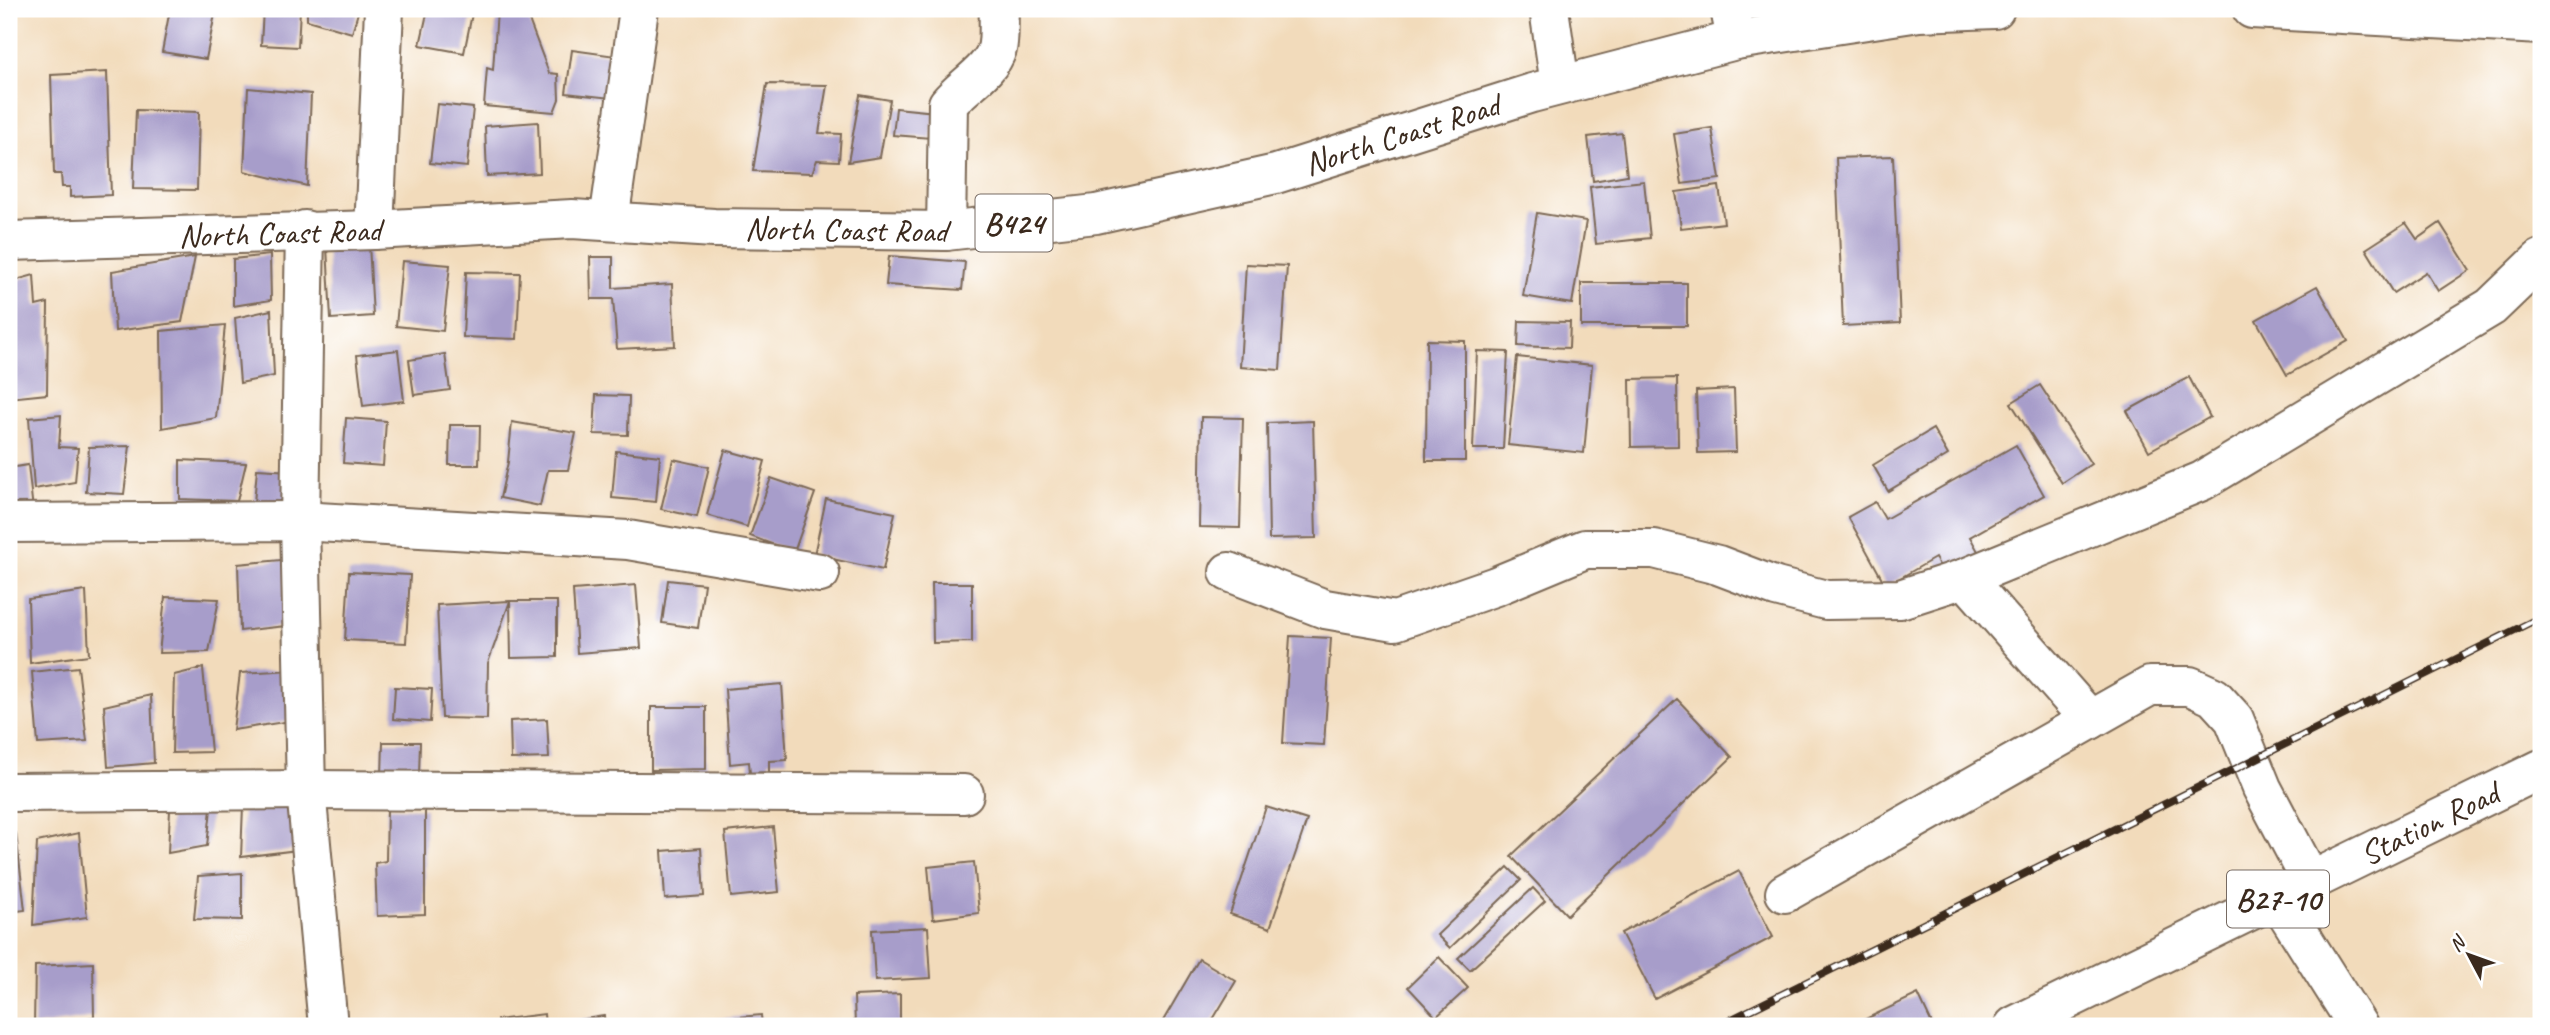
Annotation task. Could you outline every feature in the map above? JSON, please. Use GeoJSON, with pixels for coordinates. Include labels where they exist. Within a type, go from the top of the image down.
{"type":"FeatureCollection","features":[{"type":"Feature","properties":{"kind":"street"},"geometry":{"type":"LineString","coordinates":[[374,230],[384,9]]}},
{"type":"Feature","properties":{"kind":"street"},"geometry":{"type":"LineString","coordinates":[[609,221],[639,9]]}},
{"type":"Feature","properties":{"kind":"street"},"geometry":{"type":"LineString","coordinates":[[946,231],[948,104],[958,91],[989,64],[997,48],[999,9]]}},
{"type":"Feature","properties":{"kind":"street"},"geometry":{"type":"LineString","coordinates":[[1549,9],[1560,85]]}},
{"type":"Feature","properties":{"kind":"street","name":"North Coast Road"},"geometry":{"type":"LineString","coordinates":[[9,241],[374,230],[572,219],[714,228],[946,231],[1096,214],[1276,174],[1560,85],[1733,24],[1919,10],[1995,9]]}},
{"type":"Feature","properties":{"kind":"street"},"geometry":{"type":"LineString","coordinates":[[2252,9],[2541,26]]}},
{"type":"Feature","properties":{"kind":"street"},"geometry":{"type":"LineString","coordinates":[[305,230],[300,521],[306,790],[321,1026]]}},
{"type":"Feature","properties":{"kind":"street"},"geometry":{"type":"LineString","coordinates":[[1229,572],[1325,609],[1395,621],[1496,586],[1585,549],[1654,549],[1718,565],[1776,587],[1826,600],[1900,599],[1965,578],[2202,481],[2491,307],[2541,259]]}},
{"type":"Feature","properties":{"kind":"street"},"geometry":{"type":"LineString","coordinates":[[9,523],[300,521],[628,540],[820,573]]}},
{"type":"Feature","properties":{"kind":"street"},"geometry":{"type":"LineString","coordinates":[[1965,578],[2090,720]]}},
{"type":"Feature","properties":{"kind":"street"},"geometry":{"type":"LineString","coordinates":[[1785,893],[2150,687],[2190,686],[2214,696],[2234,719],[2262,788],[2312,883]]}},
{"type":"Feature","properties":{"kind":"street","name":"Station Road"},"geometry":{"type":"LineString","coordinates":[[2014,1026],[2541,769]]}},
{"type":"Feature","properties":{"kind":"street"},"geometry":{"type":"LineString","coordinates":[[9,792],[306,790],[964,794]]}},
{"type":"Feature","properties":{"kind":"street"},"geometry":{"type":"LineString","coordinates":[[2278,899],[2358,1026]]}},
{"type":"Feature","properties":{"kind":"building"},"geometry":{"type":"Polygon","coordinates":[[[170,9],[216,9],[206,59],[162,52],[170,9]]]}},
{"type":"Feature","properties":{"kind":"building"},"geometry":{"type":"Polygon","coordinates":[[[263,9],[300,9],[298,47],[261,45],[263,9]]]}},
{"type":"Feature","properties":{"kind":"building"},"geometry":{"type":"Polygon","coordinates":[[[307,9],[359,9],[352,33],[307,20],[307,9]]]}},
{"type":"Feature","properties":{"kind":"building"},"geometry":{"type":"Polygon","coordinates":[[[428,9],[473,9],[464,53],[420,45],[428,9]]]}},
{"type":"Feature","properties":{"kind":"building"},"geometry":{"type":"Polygon","coordinates":[[[929,9],[955,9],[955,11],[929,13],[929,9]]]}},
{"type":"Feature","properties":{"kind":"building"},"geometry":{"type":"Polygon","coordinates":[[[497,10],[526,12],[549,73],[558,74],[559,99],[554,112],[484,106],[487,68],[493,70],[497,10]]]}},
{"type":"Feature","properties":{"kind":"building"},"geometry":{"type":"Polygon","coordinates":[[[572,50],[616,56],[611,98],[566,93],[572,50]]]}},
{"type":"Feature","properties":{"kind":"building"},"geometry":{"type":"Polygon","coordinates":[[[107,72],[111,195],[70,197],[70,187],[62,187],[61,174],[54,174],[51,75],[107,72]]]}},
{"type":"Feature","properties":{"kind":"building"},"geometry":{"type":"Polygon","coordinates":[[[767,84],[827,85],[819,133],[841,134],[839,161],[817,160],[812,173],[753,171],[767,84]]]}},
{"type":"Feature","properties":{"kind":"building"},"geometry":{"type":"Polygon","coordinates":[[[248,88],[311,94],[307,186],[244,171],[248,88]]]}},
{"type":"Feature","properties":{"kind":"building"},"geometry":{"type":"Polygon","coordinates":[[[860,95],[890,100],[880,157],[848,162],[860,95]]]}},
{"type":"Feature","properties":{"kind":"building"},"geometry":{"type":"Polygon","coordinates":[[[437,104],[473,108],[467,167],[430,163],[437,104]]]}},
{"type":"Feature","properties":{"kind":"building"},"geometry":{"type":"Polygon","coordinates":[[[896,108],[935,112],[931,138],[893,135],[896,108]]]}},
{"type":"Feature","properties":{"kind":"building"},"geometry":{"type":"Polygon","coordinates":[[[136,110],[199,112],[197,190],[133,189],[136,110]]]}},
{"type":"Feature","properties":{"kind":"building"},"geometry":{"type":"Polygon","coordinates":[[[538,122],[540,173],[487,176],[485,126],[538,122]]]}},
{"type":"Feature","properties":{"kind":"building"},"geometry":{"type":"Polygon","coordinates":[[[1712,128],[1720,179],[1682,184],[1674,134],[1712,128]]]}},
{"type":"Feature","properties":{"kind":"building"},"geometry":{"type":"Polygon","coordinates":[[[1622,133],[1627,175],[1593,181],[1588,137],[1622,133]]]}},
{"type":"Feature","properties":{"kind":"building"},"geometry":{"type":"Polygon","coordinates":[[[1893,156],[1900,323],[1843,326],[1836,158],[1893,156]]]}},
{"type":"Feature","properties":{"kind":"building"},"geometry":{"type":"Polygon","coordinates":[[[1644,181],[1650,238],[1596,244],[1590,187],[1644,181]]]}},
{"type":"Feature","properties":{"kind":"building"},"geometry":{"type":"Polygon","coordinates":[[[1719,186],[1724,223],[1681,228],[1676,192],[1719,186]]]}},
{"type":"Feature","properties":{"kind":"building"},"geometry":{"type":"Polygon","coordinates":[[[1537,213],[1586,221],[1572,304],[1523,296],[1537,213]]]}},
{"type":"Feature","properties":{"kind":"building"},"geometry":{"type":"Polygon","coordinates":[[[2406,223],[2417,239],[2440,223],[2470,270],[2438,291],[2426,272],[2393,293],[2366,249],[2406,223]]]}},
{"type":"Feature","properties":{"kind":"building"},"geometry":{"type":"Polygon","coordinates":[[[369,244],[373,316],[331,319],[327,247],[369,244]]]}},
{"type":"Feature","properties":{"kind":"building"},"geometry":{"type":"Polygon","coordinates":[[[270,255],[271,300],[233,306],[233,259],[270,255]]]}},
{"type":"Feature","properties":{"kind":"building"},"geometry":{"type":"Polygon","coordinates":[[[889,256],[965,262],[962,290],[886,285],[889,256]]]}},
{"type":"Feature","properties":{"kind":"building"},"geometry":{"type":"Polygon","coordinates":[[[195,257],[182,322],[115,331],[112,271],[195,257]]]}},
{"type":"Feature","properties":{"kind":"building"},"geometry":{"type":"Polygon","coordinates":[[[590,257],[613,257],[613,288],[672,284],[675,346],[617,349],[613,299],[591,299],[590,257]]]}},
{"type":"Feature","properties":{"kind":"building"},"geometry":{"type":"Polygon","coordinates":[[[402,261],[450,265],[443,331],[396,326],[402,261]]]}},
{"type":"Feature","properties":{"kind":"building"},"geometry":{"type":"Polygon","coordinates":[[[1246,264],[1287,266],[1280,370],[1240,367],[1246,264]]]}},
{"type":"Feature","properties":{"kind":"building"},"geometry":{"type":"Polygon","coordinates":[[[466,272],[520,273],[517,339],[463,337],[466,272]]]}},
{"type":"Feature","properties":{"kind":"building"},"geometry":{"type":"Polygon","coordinates":[[[34,275],[36,306],[48,303],[47,394],[9,398],[9,282],[34,275]]]}},
{"type":"Feature","properties":{"kind":"building"},"geometry":{"type":"Polygon","coordinates":[[[1581,283],[1687,283],[1687,326],[1581,326],[1581,283]]]}},
{"type":"Feature","properties":{"kind":"building"},"geometry":{"type":"Polygon","coordinates":[[[2317,286],[2348,341],[2287,375],[2256,320],[2317,286]]]}},
{"type":"Feature","properties":{"kind":"building"},"geometry":{"type":"Polygon","coordinates":[[[271,310],[274,376],[240,383],[235,318],[271,310]]]}},
{"type":"Feature","properties":{"kind":"building"},"geometry":{"type":"Polygon","coordinates":[[[1519,321],[1570,322],[1569,348],[1518,346],[1519,321]]]}},
{"type":"Feature","properties":{"kind":"building"},"geometry":{"type":"Polygon","coordinates":[[[225,325],[216,418],[162,428],[161,331],[225,325]]]}},
{"type":"Feature","properties":{"kind":"building"},"geometry":{"type":"Polygon","coordinates":[[[1427,340],[1465,341],[1465,461],[1426,461],[1427,340]]]}},
{"type":"Feature","properties":{"kind":"building"},"geometry":{"type":"Polygon","coordinates":[[[398,350],[404,401],[363,406],[357,355],[398,350]]]}},
{"type":"Feature","properties":{"kind":"building"},"geometry":{"type":"Polygon","coordinates":[[[1477,351],[1508,352],[1503,449],[1473,449],[1477,351]]]}},
{"type":"Feature","properties":{"kind":"building"},"geometry":{"type":"Polygon","coordinates":[[[445,354],[450,390],[414,395],[409,360],[445,354]]]}},
{"type":"Feature","properties":{"kind":"building"},"geometry":{"type":"Polygon","coordinates":[[[1517,357],[1592,365],[1584,453],[1508,445],[1517,357]]]}},
{"type":"Feature","properties":{"kind":"building"},"geometry":{"type":"Polygon","coordinates":[[[2189,377],[2210,417],[2149,451],[2127,411],[2189,377]]]}},
{"type":"Feature","properties":{"kind":"building"},"geometry":{"type":"Polygon","coordinates":[[[1677,378],[1678,446],[1631,447],[1630,379],[1677,378]]]}},
{"type":"Feature","properties":{"kind":"building"},"geometry":{"type":"Polygon","coordinates":[[[2040,385],[2091,464],[2062,483],[2011,403],[2040,385]]]}},
{"type":"Feature","properties":{"kind":"building"},"geometry":{"type":"Polygon","coordinates":[[[1734,389],[1736,452],[1698,453],[1696,391],[1734,389]]]}},
{"type":"Feature","properties":{"kind":"building"},"geometry":{"type":"Polygon","coordinates":[[[596,395],[629,396],[628,435],[594,434],[596,395]]]}},
{"type":"Feature","properties":{"kind":"building"},"geometry":{"type":"Polygon","coordinates":[[[61,415],[59,447],[78,448],[75,482],[34,489],[29,418],[61,415]]]}},
{"type":"Feature","properties":{"kind":"building"},"geometry":{"type":"Polygon","coordinates":[[[1201,417],[1243,418],[1240,528],[1199,527],[1201,417]]]}},
{"type":"Feature","properties":{"kind":"building"},"geometry":{"type":"Polygon","coordinates":[[[346,418],[386,421],[383,466],[343,463],[346,418]]]}},
{"type":"Feature","properties":{"kind":"building"},"geometry":{"type":"Polygon","coordinates":[[[1313,421],[1316,538],[1269,539],[1267,423],[1313,421]]]}},
{"type":"Feature","properties":{"kind":"building"},"geometry":{"type":"Polygon","coordinates":[[[512,422],[576,433],[568,470],[548,470],[540,506],[500,498],[508,462],[512,422]]]}},
{"type":"Feature","properties":{"kind":"building"},"geometry":{"type":"Polygon","coordinates":[[[450,425],[480,425],[479,465],[449,465],[450,425]]]}},
{"type":"Feature","properties":{"kind":"building"},"geometry":{"type":"Polygon","coordinates":[[[1933,429],[1948,455],[1888,491],[1873,465],[1933,429]]]}},
{"type":"Feature","properties":{"kind":"building"},"geometry":{"type":"Polygon","coordinates":[[[2016,445],[2044,495],[1970,537],[1984,562],[1949,582],[1935,558],[1886,586],[1848,517],[1875,502],[1885,519],[2016,445]]]}},
{"type":"Feature","properties":{"kind":"building"},"geometry":{"type":"Polygon","coordinates":[[[130,446],[124,494],[86,492],[89,447],[130,446]]]}},
{"type":"Feature","properties":{"kind":"building"},"geometry":{"type":"Polygon","coordinates":[[[725,450],[765,461],[747,527],[707,515],[725,450]]]}},
{"type":"Feature","properties":{"kind":"building"},"geometry":{"type":"Polygon","coordinates":[[[616,451],[660,456],[656,502],[612,498],[616,451]]]}},
{"type":"Feature","properties":{"kind":"building"},"geometry":{"type":"Polygon","coordinates":[[[673,459],[709,467],[697,517],[661,509],[673,459]]]}},
{"type":"Feature","properties":{"kind":"building"},"geometry":{"type":"Polygon","coordinates":[[[180,460],[246,463],[237,501],[180,499],[180,460]]]}},
{"type":"Feature","properties":{"kind":"building"},"geometry":{"type":"Polygon","coordinates":[[[28,465],[33,510],[9,509],[9,468],[28,465]]]}},
{"type":"Feature","properties":{"kind":"building"},"geometry":{"type":"Polygon","coordinates":[[[257,469],[291,471],[291,503],[254,503],[257,469]]]}},
{"type":"Feature","properties":{"kind":"building"},"geometry":{"type":"Polygon","coordinates":[[[771,478],[815,493],[794,552],[750,536],[771,478]]]}},
{"type":"Feature","properties":{"kind":"building"},"geometry":{"type":"Polygon","coordinates":[[[826,499],[895,513],[883,570],[814,555],[826,499]]]}},
{"type":"Feature","properties":{"kind":"building"},"geometry":{"type":"Polygon","coordinates":[[[292,559],[295,625],[240,631],[238,564],[292,559]]]}},
{"type":"Feature","properties":{"kind":"building"},"geometry":{"type":"Polygon","coordinates":[[[349,572],[410,575],[406,643],[345,640],[349,572]]]}},
{"type":"Feature","properties":{"kind":"building"},"geometry":{"type":"Polygon","coordinates":[[[668,580],[704,584],[698,628],[662,623],[668,580]]]}},
{"type":"Feature","properties":{"kind":"building"},"geometry":{"type":"Polygon","coordinates":[[[932,583],[972,583],[972,642],[933,643],[932,583]]]}},
{"type":"Feature","properties":{"kind":"building"},"geometry":{"type":"Polygon","coordinates":[[[636,585],[641,648],[577,653],[573,590],[636,585]]]}},
{"type":"Feature","properties":{"kind":"building"},"geometry":{"type":"Polygon","coordinates":[[[86,591],[89,655],[30,663],[28,599],[86,591]]]}},
{"type":"Feature","properties":{"kind":"building"},"geometry":{"type":"Polygon","coordinates":[[[165,597],[219,599],[209,652],[159,653],[165,597]]]}},
{"type":"Feature","properties":{"kind":"building"},"geometry":{"type":"Polygon","coordinates":[[[510,601],[557,601],[557,657],[511,658],[510,601]]]}},
{"type":"Feature","properties":{"kind":"building"},"geometry":{"type":"Polygon","coordinates":[[[510,601],[488,663],[487,719],[442,718],[437,605],[510,601]]]}},
{"type":"Feature","properties":{"kind":"building"},"geometry":{"type":"Polygon","coordinates":[[[1290,636],[1331,638],[1324,745],[1283,743],[1290,636]]]}},
{"type":"Feature","properties":{"kind":"building"},"geometry":{"type":"Polygon","coordinates":[[[78,667],[87,741],[38,744],[32,672],[78,667]]]}},
{"type":"Feature","properties":{"kind":"building"},"geometry":{"type":"Polygon","coordinates":[[[203,668],[211,752],[172,753],[174,675],[203,668]]]}},
{"type":"Feature","properties":{"kind":"building"},"geometry":{"type":"Polygon","coordinates":[[[293,670],[297,720],[233,730],[240,673],[293,670]]]}},
{"type":"Feature","properties":{"kind":"building"},"geometry":{"type":"Polygon","coordinates":[[[782,684],[787,760],[769,761],[769,772],[750,773],[749,762],[730,764],[725,689],[782,684]]]}},
{"type":"Feature","properties":{"kind":"building"},"geometry":{"type":"Polygon","coordinates":[[[395,687],[432,689],[430,722],[393,719],[395,687]]]}},
{"type":"Feature","properties":{"kind":"building"},"geometry":{"type":"Polygon","coordinates":[[[151,695],[154,763],[108,767],[104,706],[151,695]]]}},
{"type":"Feature","properties":{"kind":"building"},"geometry":{"type":"Polygon","coordinates":[[[1677,699],[1732,757],[1567,915],[1511,856],[1677,699]]]}},
{"type":"Feature","properties":{"kind":"building"},"geometry":{"type":"Polygon","coordinates":[[[651,707],[706,707],[706,769],[651,770],[651,707]]]}},
{"type":"Feature","properties":{"kind":"building"},"geometry":{"type":"Polygon","coordinates":[[[547,719],[549,758],[511,759],[510,721],[547,719]]]}},
{"type":"Feature","properties":{"kind":"building"},"geometry":{"type":"Polygon","coordinates":[[[383,742],[420,742],[419,776],[382,777],[383,742]]]}},
{"type":"Feature","properties":{"kind":"building"},"geometry":{"type":"Polygon","coordinates":[[[301,800],[297,850],[241,857],[243,806],[301,800]]]}},
{"type":"Feature","properties":{"kind":"building"},"geometry":{"type":"Polygon","coordinates":[[[1266,807],[1307,820],[1270,928],[1230,914],[1266,807]]]}},
{"type":"Feature","properties":{"kind":"building"},"geometry":{"type":"Polygon","coordinates":[[[387,808],[425,809],[425,914],[377,916],[375,863],[386,861],[387,808]]]}},
{"type":"Feature","properties":{"kind":"building"},"geometry":{"type":"Polygon","coordinates":[[[211,809],[207,846],[168,853],[170,810],[211,809]]]}},
{"type":"Feature","properties":{"kind":"building"},"geometry":{"type":"Polygon","coordinates":[[[773,827],[779,892],[731,897],[725,832],[773,827]]]}},
{"type":"Feature","properties":{"kind":"building"},"geometry":{"type":"Polygon","coordinates":[[[16,833],[25,910],[9,912],[9,835],[16,833]]]}},
{"type":"Feature","properties":{"kind":"building"},"geometry":{"type":"Polygon","coordinates":[[[79,833],[87,917],[33,925],[37,842],[79,833]]]}},
{"type":"Feature","properties":{"kind":"building"},"geometry":{"type":"Polygon","coordinates":[[[701,848],[704,896],[665,899],[662,851],[701,848]]]}},
{"type":"Feature","properties":{"kind":"building"},"geometry":{"type":"Polygon","coordinates":[[[974,862],[979,913],[933,919],[928,867],[974,862]]]}},
{"type":"Feature","properties":{"kind":"building"},"geometry":{"type":"Polygon","coordinates":[[[1508,867],[1521,880],[1450,948],[1437,935],[1508,867]]]}},
{"type":"Feature","properties":{"kind":"building"},"geometry":{"type":"Polygon","coordinates":[[[1739,871],[1773,937],[1655,999],[1621,933],[1739,871]]]}},
{"type":"Feature","properties":{"kind":"building"},"geometry":{"type":"Polygon","coordinates":[[[242,873],[242,920],[194,919],[198,876],[242,873]]]}},
{"type":"Feature","properties":{"kind":"building"},"geometry":{"type":"Polygon","coordinates":[[[1533,888],[1545,901],[1470,970],[1458,958],[1533,888]]]}},
{"type":"Feature","properties":{"kind":"building"},"geometry":{"type":"Polygon","coordinates":[[[928,927],[931,978],[875,981],[872,930],[928,927]]]}},
{"type":"Feature","properties":{"kind":"building"},"geometry":{"type":"Polygon","coordinates":[[[1439,957],[1468,988],[1436,1017],[1408,987],[1439,957]]]}},
{"type":"Feature","properties":{"kind":"building"},"geometry":{"type":"Polygon","coordinates":[[[1199,959],[1236,981],[1209,1026],[1160,1026],[1199,959]]]}},
{"type":"Feature","properties":{"kind":"building"},"geometry":{"type":"Polygon","coordinates":[[[93,963],[94,1017],[34,1026],[35,966],[93,963]]]}},
{"type":"Feature","properties":{"kind":"building"},"geometry":{"type":"Polygon","coordinates":[[[900,994],[900,1026],[855,1026],[854,996],[900,994]]]}},
{"type":"Feature","properties":{"kind":"building"},"geometry":{"type":"Polygon","coordinates":[[[1918,994],[1933,1026],[1851,1026],[1918,994]]]}},
{"type":"Feature","properties":{"kind":"building"},"geometry":{"type":"Polygon","coordinates":[[[544,1014],[545,1026],[498,1026],[497,1020],[544,1014]]]}},
{"type":"Feature","properties":{"kind":"building"},"geometry":{"type":"Polygon","coordinates":[[[761,1015],[762,1026],[716,1026],[716,1019],[761,1015]]]}},
{"type":"Feature","properties":{"kind":"building"},"geometry":{"type":"Polygon","coordinates":[[[604,1016],[605,1026],[560,1026],[559,1023],[604,1016]]]}},
{"type":"Feature","properties":{"kind":"railway"},"geometry":{"type":"LineString","coordinates":[[1718,1026],[2541,617]]}}]}
